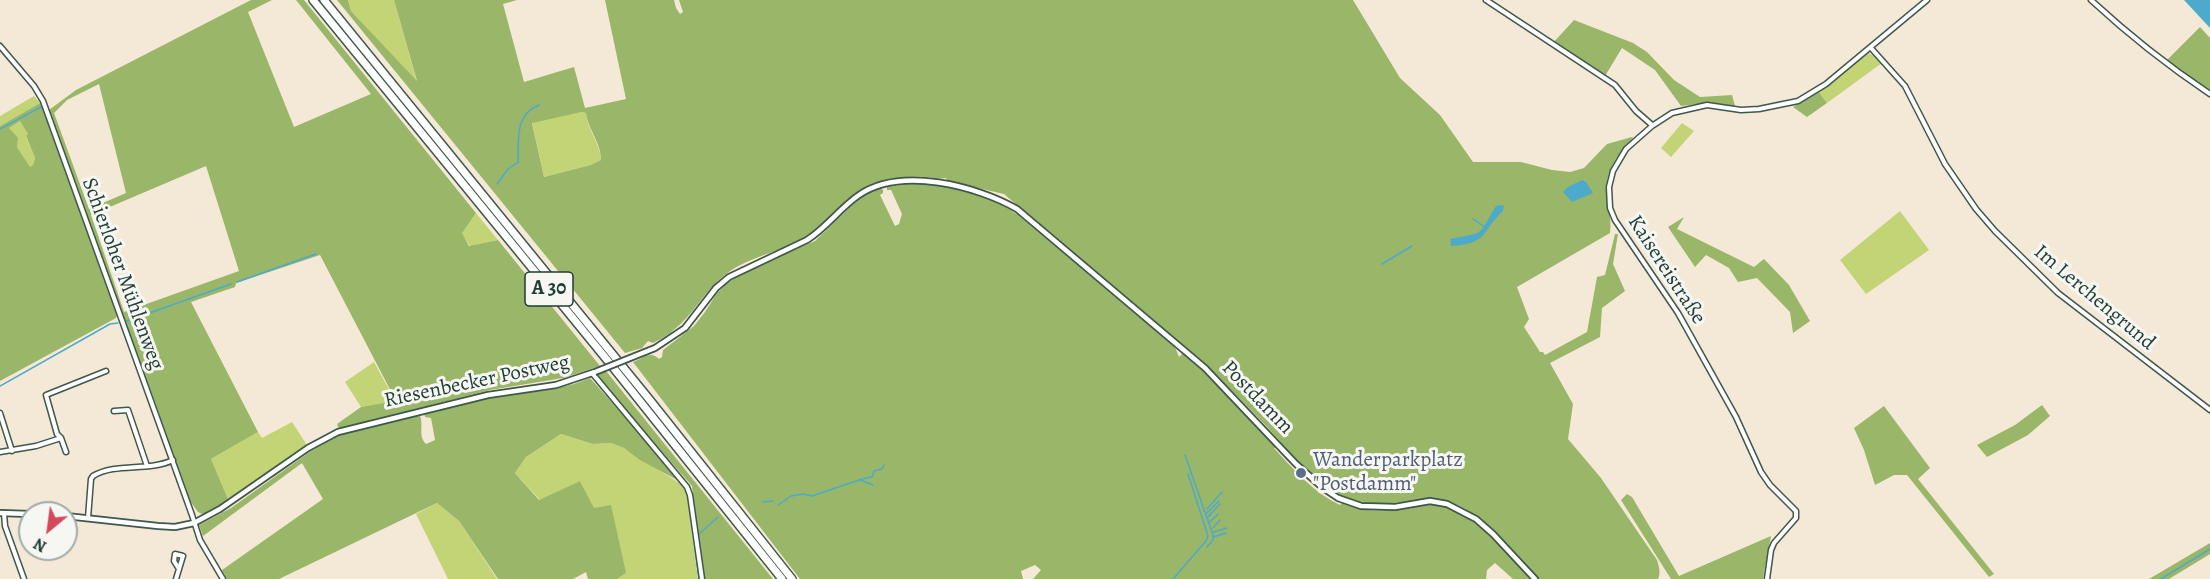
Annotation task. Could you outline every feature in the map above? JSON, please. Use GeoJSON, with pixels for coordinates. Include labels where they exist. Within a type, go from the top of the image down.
{"type":"FeatureCollection","features":[{"type":"Feature","properties":{"kind":"highway","name":"A 30"},"geometry":{"type":"LineString","coordinates":[[313,0],[622,378],[782,579]]}},
{"type":"Feature","properties":{"kind":"highway","name":"A 30"},"geometry":{"type":"LineString","coordinates":[[324,0],[649,399],[792,579]]}},
{"type":"Feature","properties":{"kind":"street"},"geometry":{"type":"LineString","coordinates":[[1486,0],[1615,85],[1636,111],[1652,126]]}},
{"type":"Feature","properties":{"kind":"street","name":"Kaisereistraße"},"geometry":{"type":"LineString","coordinates":[[1767,579],[1771,550],[1774,543],[1796,518],[1796,511],[1770,485],[1761,472],[1736,417],[1692,337],[1658,282],[1615,220],[1610,208],[1609,187],[1613,171],[1626,149],[1652,126],[1672,113],[1707,105],[1750,110],[1789,104],[1807,96],[1826,84],[1927,0]]}},
{"type":"Feature","properties":{"kind":"street"},"geometry":{"type":"LineString","coordinates":[[2091,0],[2166,65],[2210,94]]}},
{"type":"Feature","properties":{"kind":"street","name":"Schierloher Mühlenweg"},"geometry":{"type":"LineString","coordinates":[[0,46],[34,86],[43,101],[200,540],[223,579]]}},
{"type":"Feature","properties":{"kind":"street","name":"Im Lerchengrund"},"geometry":{"type":"LineString","coordinates":[[1870,48],[1905,86],[1945,164],[1984,219],[2058,293],[2210,410]]}},
{"type":"Feature","properties":{"kind":"street","name":"Riesenbecker Postweg"},"geometry":{"type":"LineString","coordinates":[[78,517],[158,526],[194,523],[220,509],[308,448],[338,432],[488,395],[556,385],[655,348],[685,328],[716,288],[729,277],[819,233],[848,205],[869,189],[896,181],[925,180],[987,194],[1002,200]]}},
{"type":"Feature","properties":{"kind":"street","name":"Postdamm"},"geometry":{"type":"LineString","coordinates":[[1002,200],[1017,209],[1205,368],[1296,464],[1323,488],[1347,502],[1369,507],[1395,507],[1430,501],[1447,504],[1476,519],[1535,579]]}},
{"type":"Feature","properties":{"kind":"street"},"geometry":{"type":"LineString","coordinates":[[66,452],[57,434],[46,395],[106,371]]}},
{"type":"Feature","properties":{"kind":"street"},"geometry":{"type":"LineString","coordinates":[[594,372],[687,487],[702,579]]}},
{"type":"Feature","properties":{"kind":"street"},"geometry":{"type":"LineString","coordinates":[[114,411],[128,410],[147,466]]}},
{"type":"Feature","properties":{"kind":"street"},"geometry":{"type":"LineString","coordinates":[[0,413],[12,451]]}},
{"type":"Feature","properties":{"kind":"street"},"geometry":{"type":"LineString","coordinates":[[0,452],[61,438]]}},
{"type":"Feature","properties":{"kind":"street"},"geometry":{"type":"LineString","coordinates":[[87,518],[93,476],[106,471],[173,460]]}},
{"type":"Feature","properties":{"kind":"street"},"geometry":{"type":"LineString","coordinates":[[18,514],[2,513],[24,579]]}},
{"type":"Feature","properties":{"kind":"street"},"geometry":{"type":"LineString","coordinates":[[176,579],[179,569]]}},
{"type":"Feature","properties":{"kind":"green space"},"geometry":{"type":"Polygon","coordinates":[[[251,0],[272,0],[248,12],[294,127],[371,94],[296,0],[304,0],[476,213],[462,233],[469,246],[498,240],[600,366],[563,378],[490,390],[339,429],[337,424],[361,407],[396,401],[320,255],[236,283],[235,287],[191,302],[258,432],[211,459],[228,499],[259,480],[204,515],[198,512],[190,501],[49,110],[76,90],[251,0]],[[99,84],[67,100],[54,113],[89,209],[126,193],[99,84]],[[206,166],[91,215],[124,312],[239,271],[206,166]]]}},
{"type":"Feature","properties":{"kind":"green space"},"geometry":{"type":"Polygon","coordinates":[[[337,0],[348,0],[351,11],[417,81],[394,0],[517,0],[503,4],[524,82],[574,67],[585,108],[626,99],[605,0],[674,0],[680,14],[683,12],[679,0],[1353,0],[1400,78],[1440,115],[1473,162],[1521,162],[1570,172],[1584,168],[1607,144],[1633,138],[1619,155],[1608,176],[1610,233],[1517,287],[1529,319],[1524,327],[1540,352],[1545,355],[1587,332],[1597,277],[1605,275],[1615,234],[1618,234],[1613,264],[1625,291],[1602,308],[1600,337],[1550,363],[1573,404],[1568,439],[1601,478],[1657,560],[1658,579],[1538,579],[1505,541],[1477,516],[1462,507],[1447,501],[1432,499],[1378,504],[1357,502],[1335,492],[1304,468],[1205,364],[1004,194],[947,181],[946,178],[896,178],[867,187],[857,193],[815,232],[745,263],[726,274],[685,319],[666,336],[653,343],[648,341],[642,348],[625,353],[337,0]],[[586,113],[532,123],[544,177],[591,165],[601,160],[599,147],[586,113]]]}},
{"type":"Feature","properties":{"kind":"green space"},"geometry":{"type":"Polygon","coordinates":[[[348,0],[394,0],[417,82],[351,11],[348,0]]]}},
{"type":"Feature","properties":{"kind":"green space"},"geometry":{"type":"Polygon","coordinates":[[[1574,20],[1633,43],[1647,52],[1674,80],[1700,97],[1732,95],[1735,106],[1707,103],[1681,106],[1655,70],[1622,48],[1605,76],[1553,43],[1574,20]]]}},
{"type":"Feature","properties":{"kind":"green space"},"geometry":{"type":"Polygon","coordinates":[[[2200,27],[2210,38],[2210,91],[2166,61],[2200,27]]]}},
{"type":"Feature","properties":{"kind":"green space"},"geometry":{"type":"Polygon","coordinates":[[[1868,53],[1882,63],[1827,103],[1818,91],[1868,53]]]}},
{"type":"Feature","properties":{"kind":"green space"},"geometry":{"type":"Polygon","coordinates":[[[1818,91],[1827,103],[1807,117],[1793,107],[1818,91]]]}},
{"type":"Feature","properties":{"kind":"green space"},"geometry":{"type":"Polygon","coordinates":[[[34,96],[40,103],[0,126],[0,116],[34,96]]]}},
{"type":"Feature","properties":{"kind":"green space"},"geometry":{"type":"Polygon","coordinates":[[[40,103],[117,315],[116,318],[0,381],[0,126],[40,103]],[[20,121],[9,128],[18,138],[17,147],[30,167],[35,158],[26,136],[28,134],[20,121]]]}},
{"type":"Feature","properties":{"kind":"green space"},"geometry":{"type":"Polygon","coordinates":[[[586,113],[601,160],[592,165],[544,177],[532,122],[586,113]]]}},
{"type":"Feature","properties":{"kind":"green space"},"geometry":{"type":"Polygon","coordinates":[[[20,121],[29,135],[26,137],[35,158],[30,168],[17,147],[16,138],[8,128],[20,121]]]}},
{"type":"Feature","properties":{"kind":"green space"},"geometry":{"type":"Polygon","coordinates":[[[1682,123],[1694,131],[1671,157],[1661,148],[1682,123]]]}},
{"type":"Feature","properties":{"kind":"green space"},"geometry":{"type":"Polygon","coordinates":[[[922,183],[984,197],[1018,215],[1175,347],[1179,357],[1183,353],[1214,379],[1273,442],[1277,447],[1274,448],[1296,472],[1330,500],[1340,505],[1342,503],[1364,510],[1443,506],[1472,520],[1486,531],[1530,579],[1513,579],[1495,563],[1487,570],[1486,579],[1033,579],[1041,570],[1035,565],[1021,571],[1023,579],[800,579],[633,362],[650,355],[659,359],[662,357],[663,350],[694,326],[717,293],[728,282],[760,264],[815,241],[863,196],[880,188],[883,190],[880,195],[895,226],[899,224],[902,214],[891,190],[887,190],[887,187],[895,184],[922,183]]]}},
{"type":"Feature","properties":{"kind":"green space"},"geometry":{"type":"Polygon","coordinates":[[[1900,211],[1929,250],[1866,294],[1840,260],[1900,211]]]}},
{"type":"Feature","properties":{"kind":"green space"},"geometry":{"type":"Polygon","coordinates":[[[476,213],[498,240],[470,246],[461,233],[476,213]]]}},
{"type":"Feature","properties":{"kind":"green space"},"geometry":{"type":"Polygon","coordinates":[[[1684,217],[1677,229],[1754,267],[1764,259],[1789,285],[1810,321],[1793,333],[1790,312],[1757,278],[1738,282],[1729,268],[1706,255],[1695,267],[1668,227],[1684,217]]]}},
{"type":"Feature","properties":{"kind":"green space"},"geometry":{"type":"Polygon","coordinates":[[[374,362],[396,402],[361,407],[345,382],[374,362]]]}},
{"type":"Feature","properties":{"kind":"green space"},"geometry":{"type":"Polygon","coordinates":[[[606,371],[773,579],[704,579],[692,486],[598,379],[597,374],[606,371]]]}},
{"type":"Feature","properties":{"kind":"green space"},"geometry":{"type":"Polygon","coordinates":[[[590,378],[679,481],[640,460],[624,448],[611,443],[593,444],[561,434],[526,457],[515,473],[539,500],[580,481],[594,508],[611,505],[626,573],[617,579],[588,579],[586,572],[573,579],[498,579],[459,521],[437,503],[279,579],[227,579],[222,570],[323,499],[302,463],[203,536],[199,525],[231,508],[311,451],[342,434],[419,414],[422,437],[426,444],[435,440],[431,418],[425,417],[424,413],[502,394],[542,391],[590,378]]]}},
{"type":"Feature","properties":{"kind":"green space"},"geometry":{"type":"Polygon","coordinates":[[[2042,405],[2050,416],[2028,435],[1987,457],[1977,445],[2015,425],[2042,405]]]}},
{"type":"Feature","properties":{"kind":"green space"},"geometry":{"type":"Polygon","coordinates":[[[1884,406],[1930,468],[1918,479],[1994,574],[1989,577],[1907,475],[1894,475],[1875,485],[1854,428],[1884,406]]]}},
{"type":"Feature","properties":{"kind":"green space"},"geometry":{"type":"Polygon","coordinates":[[[292,422],[307,445],[228,499],[211,459],[258,432],[262,438],[292,422]]]}},
{"type":"Feature","properties":{"kind":"green space"},"geometry":{"type":"Polygon","coordinates":[[[561,434],[593,444],[611,443],[624,448],[684,486],[698,579],[617,579],[626,573],[580,481],[540,500],[515,473],[526,457],[561,434]]]}},
{"type":"Feature","properties":{"kind":"green space"},"geometry":{"type":"Polygon","coordinates":[[[1627,494],[1632,497],[1679,576],[1771,536],[1763,579],[1671,579],[1621,500],[1627,494]]]}},
{"type":"Feature","properties":{"kind":"green space"},"geometry":{"type":"Polygon","coordinates":[[[437,503],[459,521],[497,579],[448,579],[416,514],[437,503]]]}},
{"type":"Feature","properties":{"kind":"green space"},"geometry":{"type":"Polygon","coordinates":[[[2210,543],[2210,554],[2169,579],[2149,579],[2210,543]]]}},
{"type":"Feature","properties":{"kind":"water"},"geometry":{"type":"Polygon","coordinates":[[[2184,0],[2210,0],[2210,28],[2184,0]]]}},
{"type":"Feature","properties":{"kind":"water"},"geometry":{"type":"Polygon","coordinates":[[[1582,180],[1593,193],[1572,202],[1563,192],[1582,180]]]}},
{"type":"Feature","properties":{"kind":"water"},"geometry":{"type":"Polygon","coordinates":[[[1496,206],[1504,206],[1503,211],[1483,235],[1472,243],[1451,246],[1450,239],[1479,232],[1496,206]]]}},
{"type":"Feature","properties":{"kind":"waterway"},"geometry":{"type":"LineString","coordinates":[[497,184],[508,169],[518,162],[518,137],[522,122],[525,115],[539,105]]}},
{"type":"Feature","properties":{"kind":"waterway"},"geometry":{"type":"LineString","coordinates":[[0,129],[41,107]]}},
{"type":"Feature","properties":{"kind":"waterway"},"geometry":{"type":"LineString","coordinates":[[1473,219],[1485,227]]}},
{"type":"Feature","properties":{"kind":"waterway"},"geometry":{"type":"LineString","coordinates":[[1382,264],[1412,246]]}},
{"type":"Feature","properties":{"kind":"waterway"},"geometry":{"type":"LineString","coordinates":[[237,282],[316,254]]}},
{"type":"Feature","properties":{"kind":"waterway"},"geometry":{"type":"LineString","coordinates":[[127,321],[231,284]]}},
{"type":"Feature","properties":{"kind":"waterway"},"geometry":{"type":"LineString","coordinates":[[0,386],[110,324],[118,323]]}},
{"type":"Feature","properties":{"kind":"waterway"},"geometry":{"type":"LineString","coordinates":[[1185,455],[1213,535],[1213,540],[1207,547]]}},
{"type":"Feature","properties":{"kind":"waterway"},"geometry":{"type":"LineString","coordinates":[[778,505],[791,496],[803,494],[812,496],[872,477],[874,471],[882,469],[884,465]]}},
{"type":"Feature","properties":{"kind":"waterway"},"geometry":{"type":"LineString","coordinates":[[1173,579],[1208,536],[1188,474]]}},
{"type":"Feature","properties":{"kind":"waterway"},"geometry":{"type":"LineString","coordinates":[[860,480],[873,485]]}},
{"type":"Feature","properties":{"kind":"waterway"},"geometry":{"type":"LineString","coordinates":[[1207,509],[1222,492]]}},
{"type":"Feature","properties":{"kind":"waterway"},"geometry":{"type":"LineString","coordinates":[[763,502],[773,501]]}},
{"type":"Feature","properties":{"kind":"waterway"},"geometry":{"type":"LineString","coordinates":[[1207,513],[1219,501]]}},
{"type":"Feature","properties":{"kind":"waterway"},"geometry":{"type":"LineString","coordinates":[[1208,517],[1220,504]]}},
{"type":"Feature","properties":{"kind":"waterway"},"geometry":{"type":"LineString","coordinates":[[1210,522],[1218,514]]}},
{"type":"Feature","properties":{"kind":"waterway"},"geometry":{"type":"LineString","coordinates":[[699,534],[718,517]]}},
{"type":"Feature","properties":{"kind":"waterway"},"geometry":{"type":"LineString","coordinates":[[1213,528],[1220,520]]}},
{"type":"Feature","properties":{"kind":"waterway"},"geometry":{"type":"LineString","coordinates":[[1214,532],[1227,528]]}},
{"type":"Feature","properties":{"kind":"waterway"},"geometry":{"type":"LineString","coordinates":[[1213,537],[1226,533]]}},
{"type":"Feature","properties":{"kind":"waterway"},"geometry":{"type":"LineString","coordinates":[[694,540],[699,579]]}},
{"type":"Feature","properties":{"kind":"waterway"},"geometry":{"type":"LineString","coordinates":[[2161,579],[2210,549]]}},
{"type":"Feature","properties":{"kind":"place","name":"Wanderparkplatz \"Postdamm\""},"geometry":{"type":"Point","coordinates":[1301,473]}}]}
